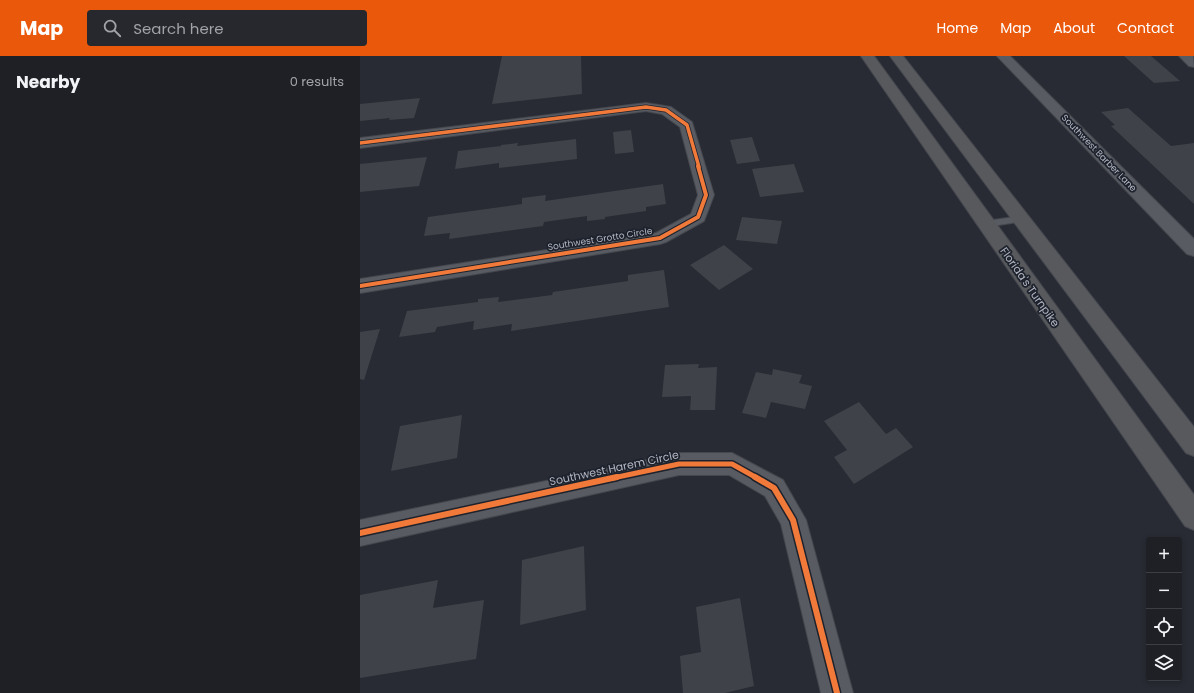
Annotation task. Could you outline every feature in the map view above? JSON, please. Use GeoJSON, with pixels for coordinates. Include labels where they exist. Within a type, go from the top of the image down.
{"type":"FeatureCollection","features":[{"type":"Feature","properties":{"kind":"highway","name":"Florida's Turnpike"},"geometry":{"type":"LineString","coordinates":[[868,56],[1194,517]]}},
{"type":"Feature","properties":{"kind":"highway"},"geometry":{"type":"LineString","coordinates":[[896,56],[1194,445]]}},
{"type":"Feature","properties":{"kind":"street","name":"Southwest Barber Lane"},"geometry":{"type":"LineString","coordinates":[[1003,56],[1194,250]]}},
{"type":"Feature","properties":{"kind":"street"},"geometry":{"type":"LineString","coordinates":[[1185,56],[1194,63]]}},
{"type":"Feature","properties":{"kind":"street","name":"Southwest Grotto Circle"},"geometry":{"type":"LineString","coordinates":[[360,143],[646,107],[666,110],[687,125],[706,195],[698,216],[660,238],[360,286]]}},
{"type":"Feature","properties":{"kind":"street"},"geometry":{"type":"LineString","coordinates":[[1175,231],[1194,228]]}},
{"type":"Feature","properties":{"kind":"street","name":"Southwest Harem Circle"},"geometry":{"type":"LineString","coordinates":[[360,533],[679,464],[732,464],[774,488],[793,520],[837,693]]}},
{"type":"Feature","properties":{"kind":"lane"},"geometry":{"type":"LineString","coordinates":[[986,224],[1021,219]]}},
{"type":"Feature","properties":{"kind":"building"},"geometry":{"type":"Polygon","coordinates":[[[502,56],[581,56],[582,94],[492,104],[502,56]]]}},
{"type":"Feature","properties":{"kind":"building"},"geometry":{"type":"Polygon","coordinates":[[[1124,56],[1151,56],[1180,81],[1154,83],[1124,56]]]}},
{"type":"Feature","properties":{"kind":"building"},"geometry":{"type":"Polygon","coordinates":[[[420,98],[414,118],[389,120],[390,118],[360,121],[360,104],[420,98]]]}},
{"type":"Feature","properties":{"kind":"building"},"geometry":{"type":"Polygon","coordinates":[[[1128,108],[1171,146],[1194,143],[1194,204],[1111,126],[1115,125],[1101,112],[1128,108]]]}},
{"type":"Feature","properties":{"kind":"building"},"geometry":{"type":"Polygon","coordinates":[[[631,130],[634,152],[615,154],[613,132],[631,130]]]}},
{"type":"Feature","properties":{"kind":"building"},"geometry":{"type":"Polygon","coordinates":[[[752,137],[760,161],[737,164],[730,140],[752,137]]]}},
{"type":"Feature","properties":{"kind":"building"},"geometry":{"type":"Polygon","coordinates":[[[576,139],[577,159],[499,168],[499,163],[455,169],[458,151],[518,143],[517,146],[576,139]]]}},
{"type":"Feature","properties":{"kind":"building"},"geometry":{"type":"Polygon","coordinates":[[[427,157],[419,186],[360,192],[360,164],[427,157]]]}},
{"type":"Feature","properties":{"kind":"building"},"geometry":{"type":"Polygon","coordinates":[[[794,164],[804,192],[760,197],[752,169],[794,164]]]}},
{"type":"Feature","properties":{"kind":"building"},"geometry":{"type":"Polygon","coordinates":[[[663,184],[666,204],[646,207],[646,211],[587,221],[587,216],[544,222],[543,226],[449,239],[450,233],[424,236],[428,217],[522,204],[522,198],[546,195],[545,201],[663,184]]]}},
{"type":"Feature","properties":{"kind":"building"},"geometry":{"type":"Polygon","coordinates":[[[742,217],[782,221],[777,244],[736,240],[742,217]]]}},
{"type":"Feature","properties":{"kind":"building"},"geometry":{"type":"Polygon","coordinates":[[[724,245],[753,269],[719,290],[690,265],[724,245]]]}},
{"type":"Feature","properties":{"kind":"building"},"geometry":{"type":"Polygon","coordinates":[[[664,270],[669,307],[511,331],[512,324],[473,330],[474,321],[437,327],[435,332],[399,337],[407,311],[478,302],[478,299],[499,297],[498,302],[552,295],[553,292],[628,281],[628,275],[664,270]]]}},
{"type":"Feature","properties":{"kind":"building"},"geometry":{"type":"Polygon","coordinates":[[[380,329],[364,380],[360,379],[360,332],[380,329]]]}},
{"type":"Feature","properties":{"kind":"building"},"geometry":{"type":"Polygon","coordinates":[[[699,364],[698,368],[717,367],[715,410],[690,410],[691,396],[662,397],[665,365],[699,364]]]}},
{"type":"Feature","properties":{"kind":"building"},"geometry":{"type":"Polygon","coordinates":[[[773,369],[802,375],[799,383],[812,386],[805,409],[771,402],[766,418],[742,413],[756,372],[772,375],[773,369]]]}},
{"type":"Feature","properties":{"kind":"building"},"geometry":{"type":"Polygon","coordinates":[[[859,402],[886,434],[896,428],[913,447],[854,484],[834,457],[847,450],[824,421],[859,402]]]}},
{"type":"Feature","properties":{"kind":"building"},"geometry":{"type":"Polygon","coordinates":[[[462,415],[457,458],[391,471],[400,426],[462,415]]]}},
{"type":"Feature","properties":{"kind":"building"},"geometry":{"type":"Polygon","coordinates":[[[584,546],[586,610],[520,625],[522,560],[584,546]]]}},
{"type":"Feature","properties":{"kind":"building"},"geometry":{"type":"Polygon","coordinates":[[[438,580],[433,608],[484,600],[476,659],[360,678],[360,595],[438,580]]]}},
{"type":"Feature","properties":{"kind":"building"},"geometry":{"type":"Polygon","coordinates":[[[740,598],[754,686],[725,693],[683,693],[680,656],[701,652],[696,607],[740,598]]]}},
{"type":"Feature","properties":{"kind":"cycle path"},"geometry":{"type":"LineString","coordinates":[[360,143],[646,107],[666,110],[687,125],[706,195],[698,217],[660,238],[360,286]]}},
{"type":"Feature","properties":{"kind":"cycle path"},"geometry":{"type":"LineString","coordinates":[[360,533],[679,464],[732,464],[774,488],[793,520],[837,693]]}}]}
